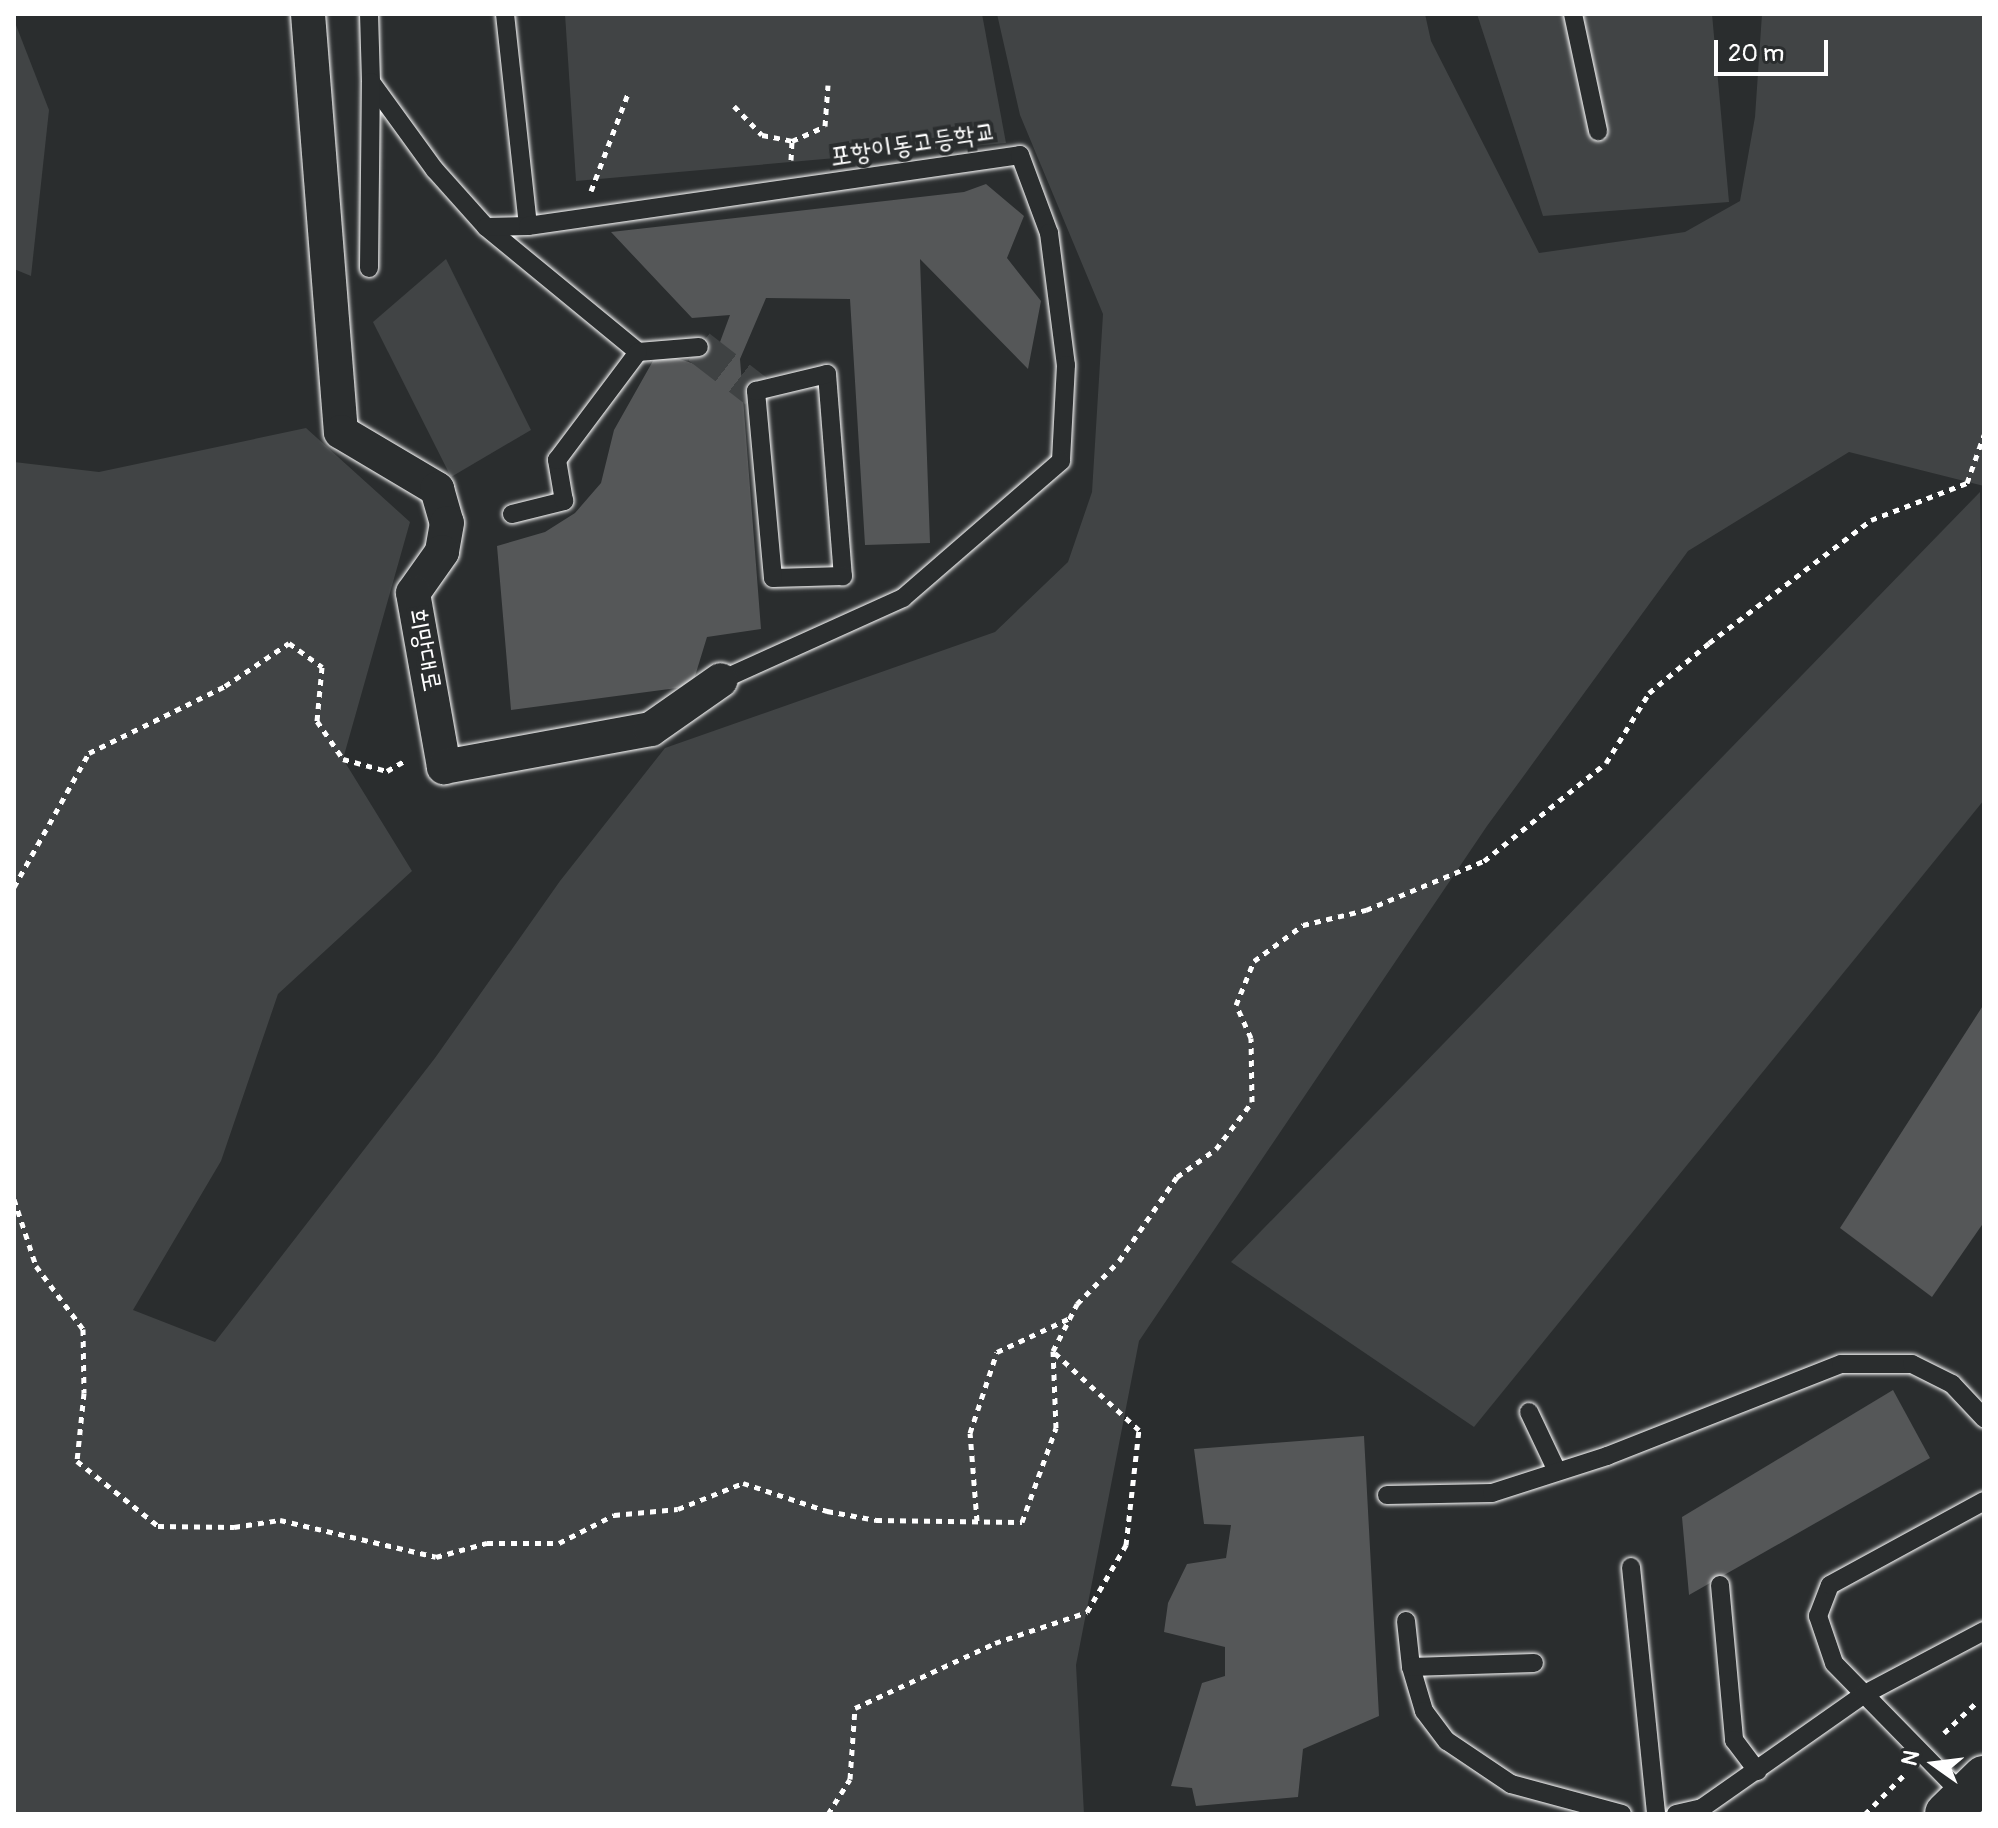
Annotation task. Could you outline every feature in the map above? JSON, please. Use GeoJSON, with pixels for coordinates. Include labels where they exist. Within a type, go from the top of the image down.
{"type":"FeatureCollection","features":[{"type":"Feature","properties":{"kind":"street","name":"희망대로"},"geometry":{"type":"LineString","coordinates":[[308,14],[341,432],[437,489],[447,523],[442,552],[413,593],[444,767],[651,729],[721,680]]}},
{"type":"Feature","properties":{"kind":"lane"},"geometry":{"type":"LineString","coordinates":[[369,14],[369,268]]}},
{"type":"Feature","properties":{"kind":"lane"},"geometry":{"type":"LineString","coordinates":[[505,14],[528,226]]}},
{"type":"Feature","properties":{"kind":"lane"},"geometry":{"type":"LineString","coordinates":[[1573,14],[1598,131]]}},
{"type":"Feature","properties":{"kind":"lane"},"geometry":{"type":"LineString","coordinates":[[371,82],[435,170],[486,227],[638,352],[699,347]]}},
{"type":"Feature","properties":{"kind":"lane","name":"포항이동고등학교"},"geometry":{"type":"LineString","coordinates":[[486,227],[528,226],[1020,155],[1049,233],[1066,365],[1061,461],[903,598],[721,680]]}},
{"type":"Feature","properties":{"kind":"lane"},"geometry":{"type":"LineString","coordinates":[[512,514],[564,501],[557,460],[638,352]]}},
{"type":"Feature","properties":{"kind":"lane"},"geometry":{"type":"LineString","coordinates":[[827,374],[843,576],[773,578],[756,391],[827,374]]}},
{"type":"Feature","properties":{"kind":"lane"},"geometry":{"type":"LineString","coordinates":[[1387,1495],[1492,1493],[1841,1364],[1912,1364],[1952,1384],[1984,1418]]}},
{"type":"Feature","properties":{"kind":"lane"},"geometry":{"type":"LineString","coordinates":[[1529,1412],[1557,1471]]}},
{"type":"Feature","properties":{"kind":"lane"},"geometry":{"type":"LineString","coordinates":[[1965,1796],[1834,1663],[1818,1616],[1830,1585],[1984,1501]]}},
{"type":"Feature","properties":{"kind":"lane"},"geometry":{"type":"LineString","coordinates":[[1631,1567],[1656,1814]]}},
{"type":"Feature","properties":{"kind":"lane"},"geometry":{"type":"LineString","coordinates":[[1720,1585],[1734,1740],[1757,1771]]}},
{"type":"Feature","properties":{"kind":"lane"},"geometry":{"type":"LineString","coordinates":[[1406,1621],[1411,1667],[1424,1711],[1447,1741],[1511,1784],[1622,1814]]}},
{"type":"Feature","properties":{"kind":"lane"},"geometry":{"type":"LineString","coordinates":[[1676,1814],[1702,1808],[1863,1695],[1984,1631]]}},
{"type":"Feature","properties":{"kind":"lane"},"geometry":{"type":"LineString","coordinates":[[1411,1667],[1534,1663]]}},
{"type":"Feature","properties":{"kind":"path","name":"포항이동고등학교"},"geometry":{"type":"LineString","coordinates":[[734,106],[762,135],[792,141],[825,126],[828,85]]}},
{"type":"Feature","properties":{"kind":"path"},"geometry":{"type":"LineString","coordinates":[[597,165],[629,91]]}},
{"type":"Feature","properties":{"kind":"path"},"geometry":{"type":"LineString","coordinates":[[14,1199],[36,1266],[83,1329],[77,1461],[158,1526],[234,1527],[280,1520],[436,1557],[487,1543],[559,1543],[614,1515],[678,1509],[743,1483],[827,1511],[876,1520],[1022,1522],[1056,1428],[1053,1351],[1070,1318],[1119,1261],[1177,1177],[1216,1149],[1252,1102],[1251,1038],[1236,1005],[1254,961],[1303,925],[1366,910],[1484,861],[1606,763],[1649,693],[1709,643],[1871,520],[1967,483],[1984,435]]}},
{"type":"Feature","properties":{"kind":"path"},"geometry":{"type":"LineString","coordinates":[[14,887],[89,753],[225,686],[289,643],[322,667],[317,721],[343,759],[387,771],[441,739]]}},
{"type":"Feature","properties":{"kind":"path"},"geometry":{"type":"LineString","coordinates":[[977,1521],[970,1433],[997,1352],[1070,1318]]}},
{"type":"Feature","properties":{"kind":"path"},"geometry":{"type":"LineString","coordinates":[[828,1814],[850,1779],[855,1708],[995,1643],[1087,1612],[1126,1545],[1139,1430],[1053,1351]]}},
{"type":"Feature","properties":{"kind":"path"},"geometry":{"type":"LineString","coordinates":[[1944,1733],[1977,1702]]}},
{"type":"Feature","properties":{"kind":"path"},"geometry":{"type":"LineString","coordinates":[[1865,1814],[1905,1774]]}},
{"type":"Feature","properties":{"kind":"shaded area"},"geometry":{"type":"Polygon","coordinates":[[[565,14],[982,14],[1006,143],[576,181],[565,14]]]}},
{"type":"Feature","properties":{"kind":"shaded area"},"geometry":{"type":"Polygon","coordinates":[[[997,14],[1425,14],[1431,41],[1539,253],[1685,232],[1740,201],[1755,117],[1762,14],[1984,14],[1984,486],[1849,452],[1688,551],[1487,826],[1139,1341],[1076,1665],[1084,1814],[14,1814],[14,462],[99,472],[306,428],[410,522],[343,759],[412,871],[278,994],[221,1161],[133,1310],[215,1342],[435,1058],[560,881],[665,748],[995,632],[1068,562],[1092,492],[1103,314],[1020,115],[997,14]]]}},
{"type":"Feature","properties":{"kind":"shaded area"},"geometry":{"type":"Polygon","coordinates":[[[1477,14],[1712,14],[1729,202],[1543,216],[1477,14]]]}},
{"type":"Feature","properties":{"kind":"shaded area"},"geometry":{"type":"Polygon","coordinates":[[[14,20],[49,110],[31,276],[14,269],[14,20]]]}},
{"type":"Feature","properties":{"kind":"shaded area"},"geometry":{"type":"Polygon","coordinates":[[[446,259],[531,430],[451,477],[373,322],[446,259]]]}},
{"type":"Feature","properties":{"kind":"shaded area"},"geometry":{"type":"Polygon","coordinates":[[[1980,492],[1984,800],[1474,1427],[1231,1262],[1980,492]]]}},
{"type":"Feature","properties":{"kind":"building"},"geometry":{"type":"Polygon","coordinates":[[[986,184],[1024,216],[1007,258],[1041,301],[1028,369],[920,259],[930,543],[865,545],[850,299],[766,298],[740,359],[761,629],[707,637],[692,686],[511,710],[497,546],[545,532],[575,513],[601,483],[614,430],[658,352],[710,369],[730,315],[692,318],[611,232],[964,192],[986,184]]]}},
{"type":"Feature","properties":{"kind":"building"},"geometry":{"type":"Polygon","coordinates":[[[1984,1004],[1984,1222],[1932,1297],[1840,1228],[1984,1004]]]}},
{"type":"Feature","properties":{"kind":"building"},"geometry":{"type":"Polygon","coordinates":[[[1893,1390],[1930,1458],[1689,1595],[1682,1517],[1893,1390]]]}},
{"type":"Feature","properties":{"kind":"building"},"geometry":{"type":"Polygon","coordinates":[[[1364,1436],[1379,1716],[1303,1749],[1298,1797],[1196,1806],[1192,1788],[1171,1786],[1202,1683],[1225,1676],[1225,1647],[1164,1632],[1168,1603],[1187,1564],[1226,1558],[1231,1525],[1204,1524],[1194,1449],[1364,1436]]]}},
{"type":"Feature","properties":{"kind":"tunnel"},"geometry":{"type":"LineString","coordinates":[[699,347],[756,391]]}}]}
